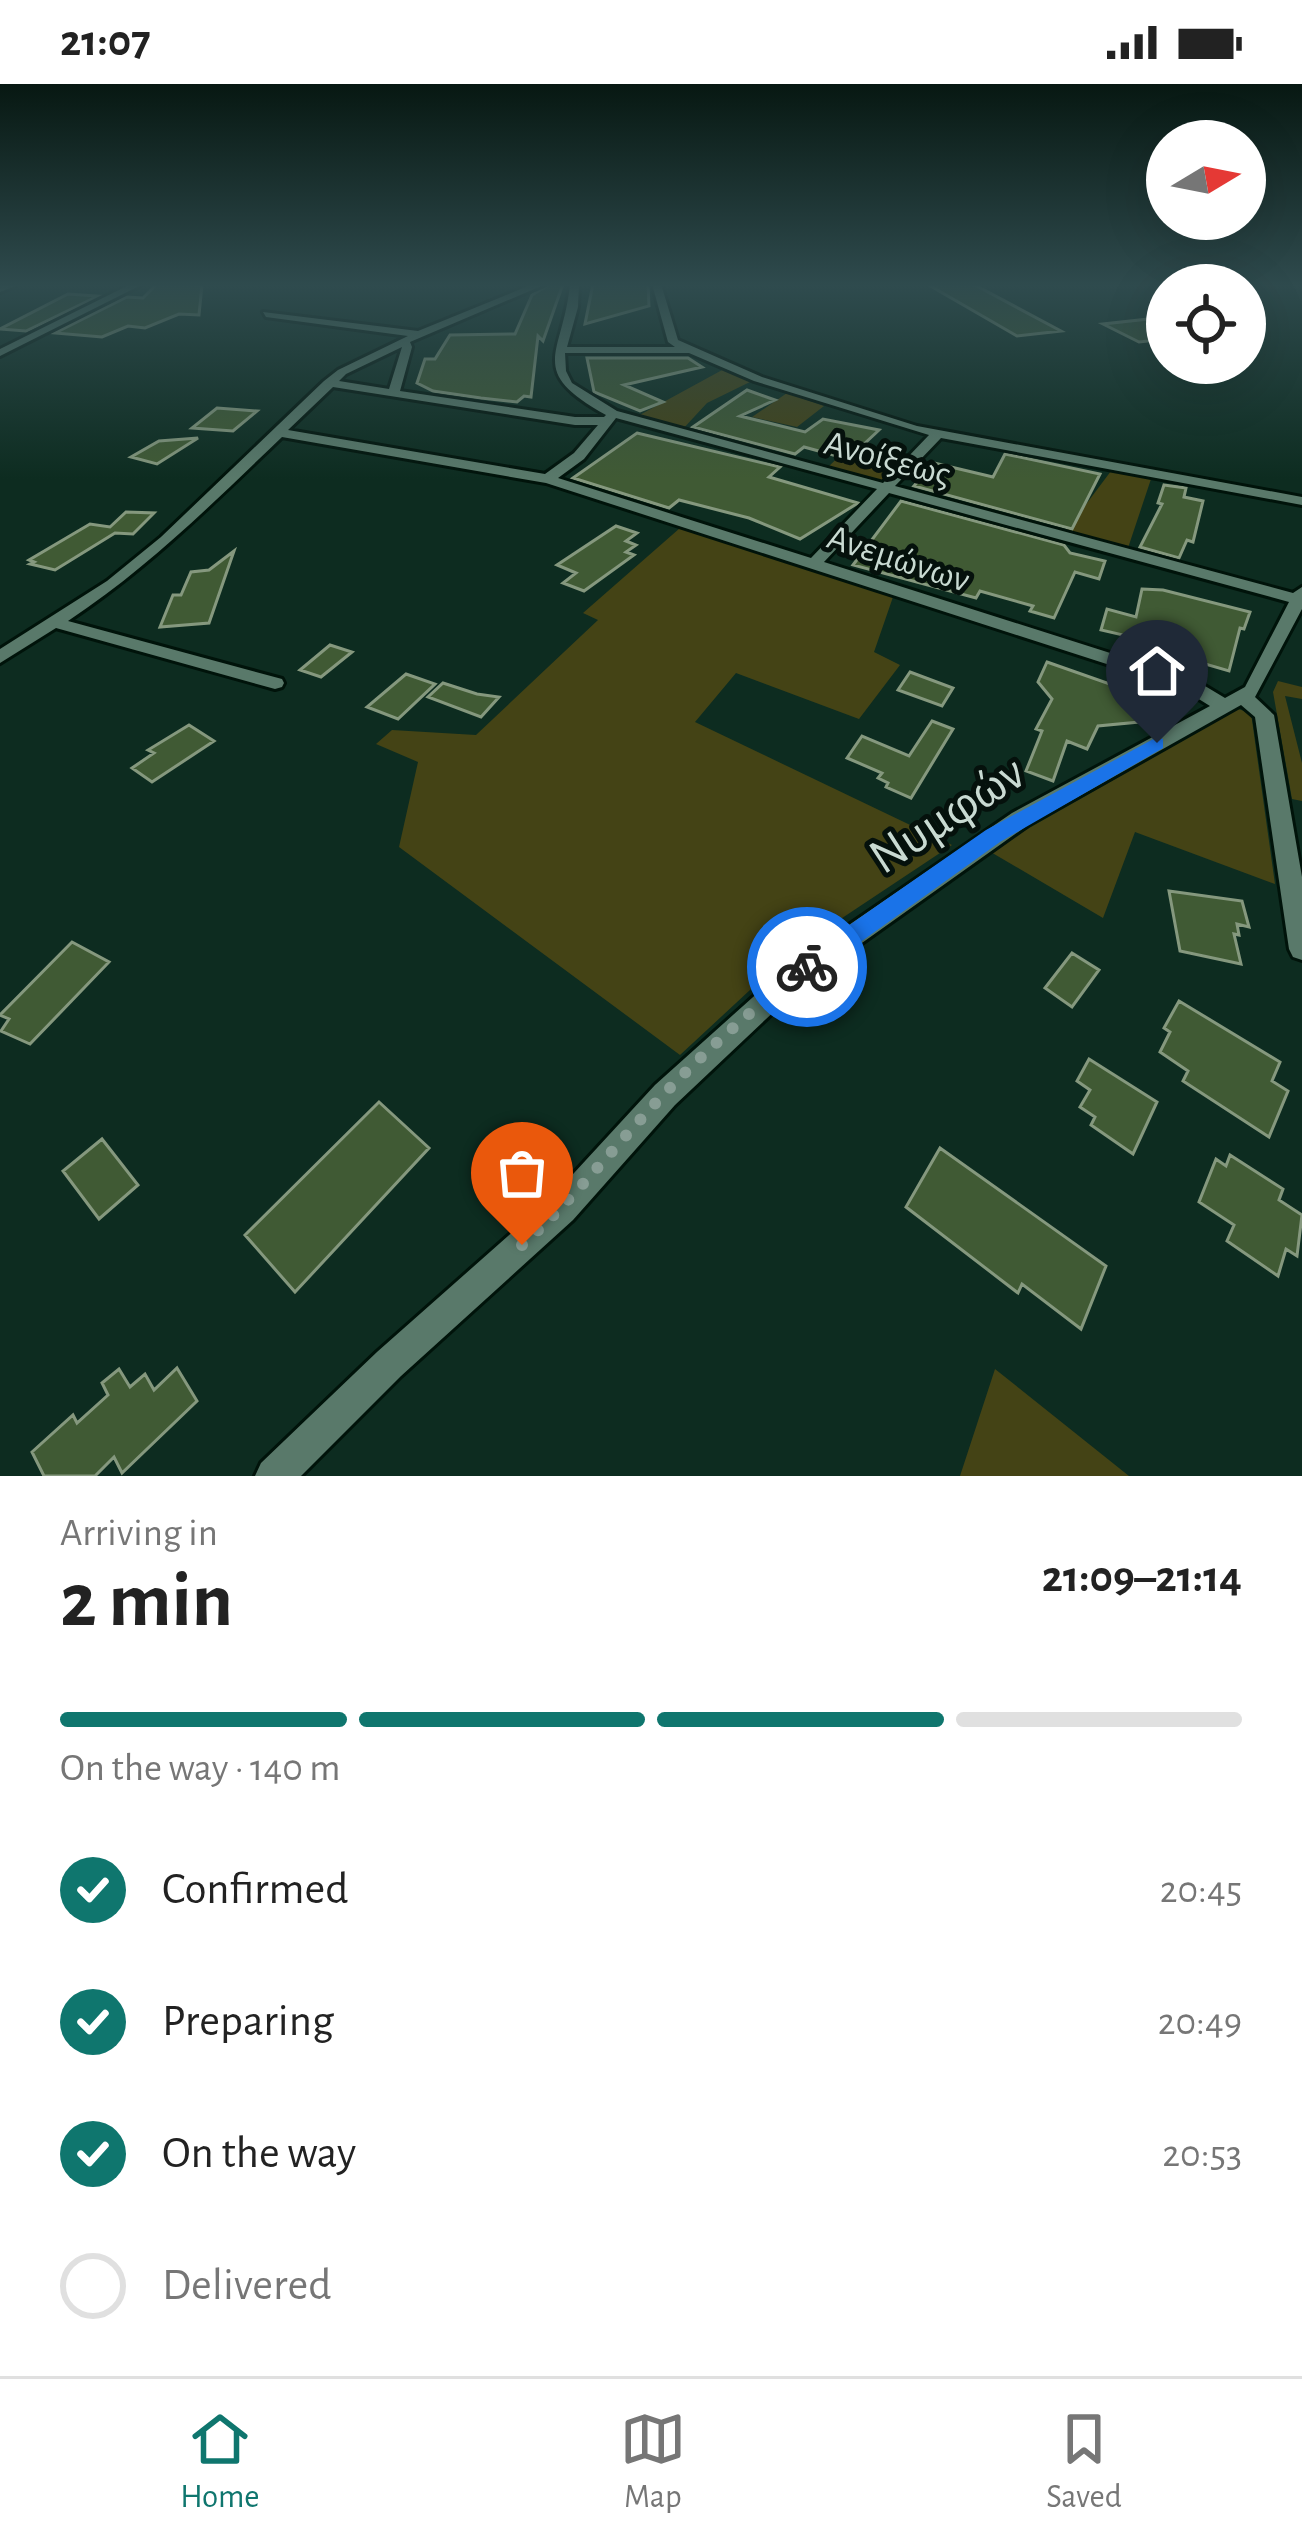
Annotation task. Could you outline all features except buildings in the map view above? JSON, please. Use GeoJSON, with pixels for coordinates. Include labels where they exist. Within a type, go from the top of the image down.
{"type":"FeatureCollection","features":[{"type":"Feature","properties":{"kind":"street"},"geometry":{"type":"LineString","coordinates":[[0,657],[57,622],[166,540],[328,383],[390,349]]}},
{"type":"Feature","properties":{"kind":"street"},"geometry":{"type":"LineString","coordinates":[[393,393],[406,349]]}},
{"type":"Feature","properties":{"kind":"street"},"geometry":{"type":"LineString","coordinates":[[558,350],[688,350],[758,379],[937,434],[1302,502]]}},
{"type":"Feature","properties":{"kind":"street","name":"Ανοίξεως"},"geometry":{"type":"LineString","coordinates":[[558,350],[559,369],[567,383],[610,417],[1301,597]]}},
{"type":"Feature","properties":{"kind":"street"},"geometry":{"type":"LineString","coordinates":[[328,383],[575,421],[610,417]]}},
{"type":"Feature","properties":{"kind":"street"},"geometry":{"type":"LineString","coordinates":[[548,479],[579,456],[610,417]]}},
{"type":"Feature","properties":{"kind":"street","name":"Ανεμώνων"},"geometry":{"type":"LineString","coordinates":[[277,432],[548,479],[1234,702]]}},
{"type":"Feature","properties":{"kind":"street"},"geometry":{"type":"LineString","coordinates":[[814,564],[937,434]]}},
{"type":"Feature","properties":{"kind":"street","name":"Νυμφών"},"geometry":{"type":"LineString","coordinates":[[274,1476],[388,1364],[562,1209],[650,1109],[748,1014],[853,933],[993,836],[1256,686],[1301,597]]}},
{"type":"Feature","properties":{"kind":"street"},"geometry":{"type":"LineString","coordinates":[[57,622],[275,683]]}},
{"type":"Feature","properties":{"kind":"street"},"geometry":{"type":"LineString","coordinates":[[1234,702],[1264,715],[1291,809],[1302,949]]}},
{"type":"Feature","properties":{"kind":"shaded area"},"geometry":{"type":"Polygon","coordinates":[[[724,369],[752,381],[707,403],[682,430],[636,417],[724,369]]]}},
{"type":"Feature","properties":{"kind":"shaded area"},"geometry":{"type":"Polygon","coordinates":[[[787,393],[824,406],[797,427],[752,417],[787,393]]]}},
{"type":"Feature","properties":{"kind":"shaded area"},"geometry":{"type":"Polygon","coordinates":[[[852,444],[907,458],[883,483],[827,468],[852,444]]]}},
{"type":"Feature","properties":{"kind":"shaded area"},"geometry":{"type":"Polygon","coordinates":[[[1111,471],[1151,479],[1128,548],[1066,531],[1111,471]]]}},
{"type":"Feature","properties":{"kind":"shaded area"},"geometry":{"type":"Polygon","coordinates":[[[680,528],[893,597],[874,652],[900,665],[859,719],[736,673],[695,722],[952,845],[791,952],[680,1055],[399,847],[418,762],[376,744],[392,730],[476,735],[598,620],[583,613],[680,528]]]}},
{"type":"Feature","properties":{"kind":"shaded area"},"geometry":{"type":"Polygon","coordinates":[[[1278,681],[1302,687],[1302,699],[1285,696],[1302,763],[1302,801],[1292,799],[1273,692],[1278,681]]]}},
{"type":"Feature","properties":{"kind":"shaded area"},"geometry":{"type":"Polygon","coordinates":[[[1238,709],[1251,713],[1275,884],[1135,832],[1103,918],[989,851],[1238,709]]]}},
{"type":"Feature","properties":{"kind":"shaded area"},"geometry":{"type":"Polygon","coordinates":[[[995,1369],[1129,1476],[960,1476],[995,1369]]]}},
{"type":"Feature","properties":{"kind":"way so far"},"geometry":{"type":"LineString","coordinates":[[522,1245],[589,1181],[705,1054],[807,967]]}},
{"type":"Feature","properties":{"kind":"route"},"geometry":{"type":"LineString","coordinates":[[807,967],[993,836],[1157,743]]}}]}
